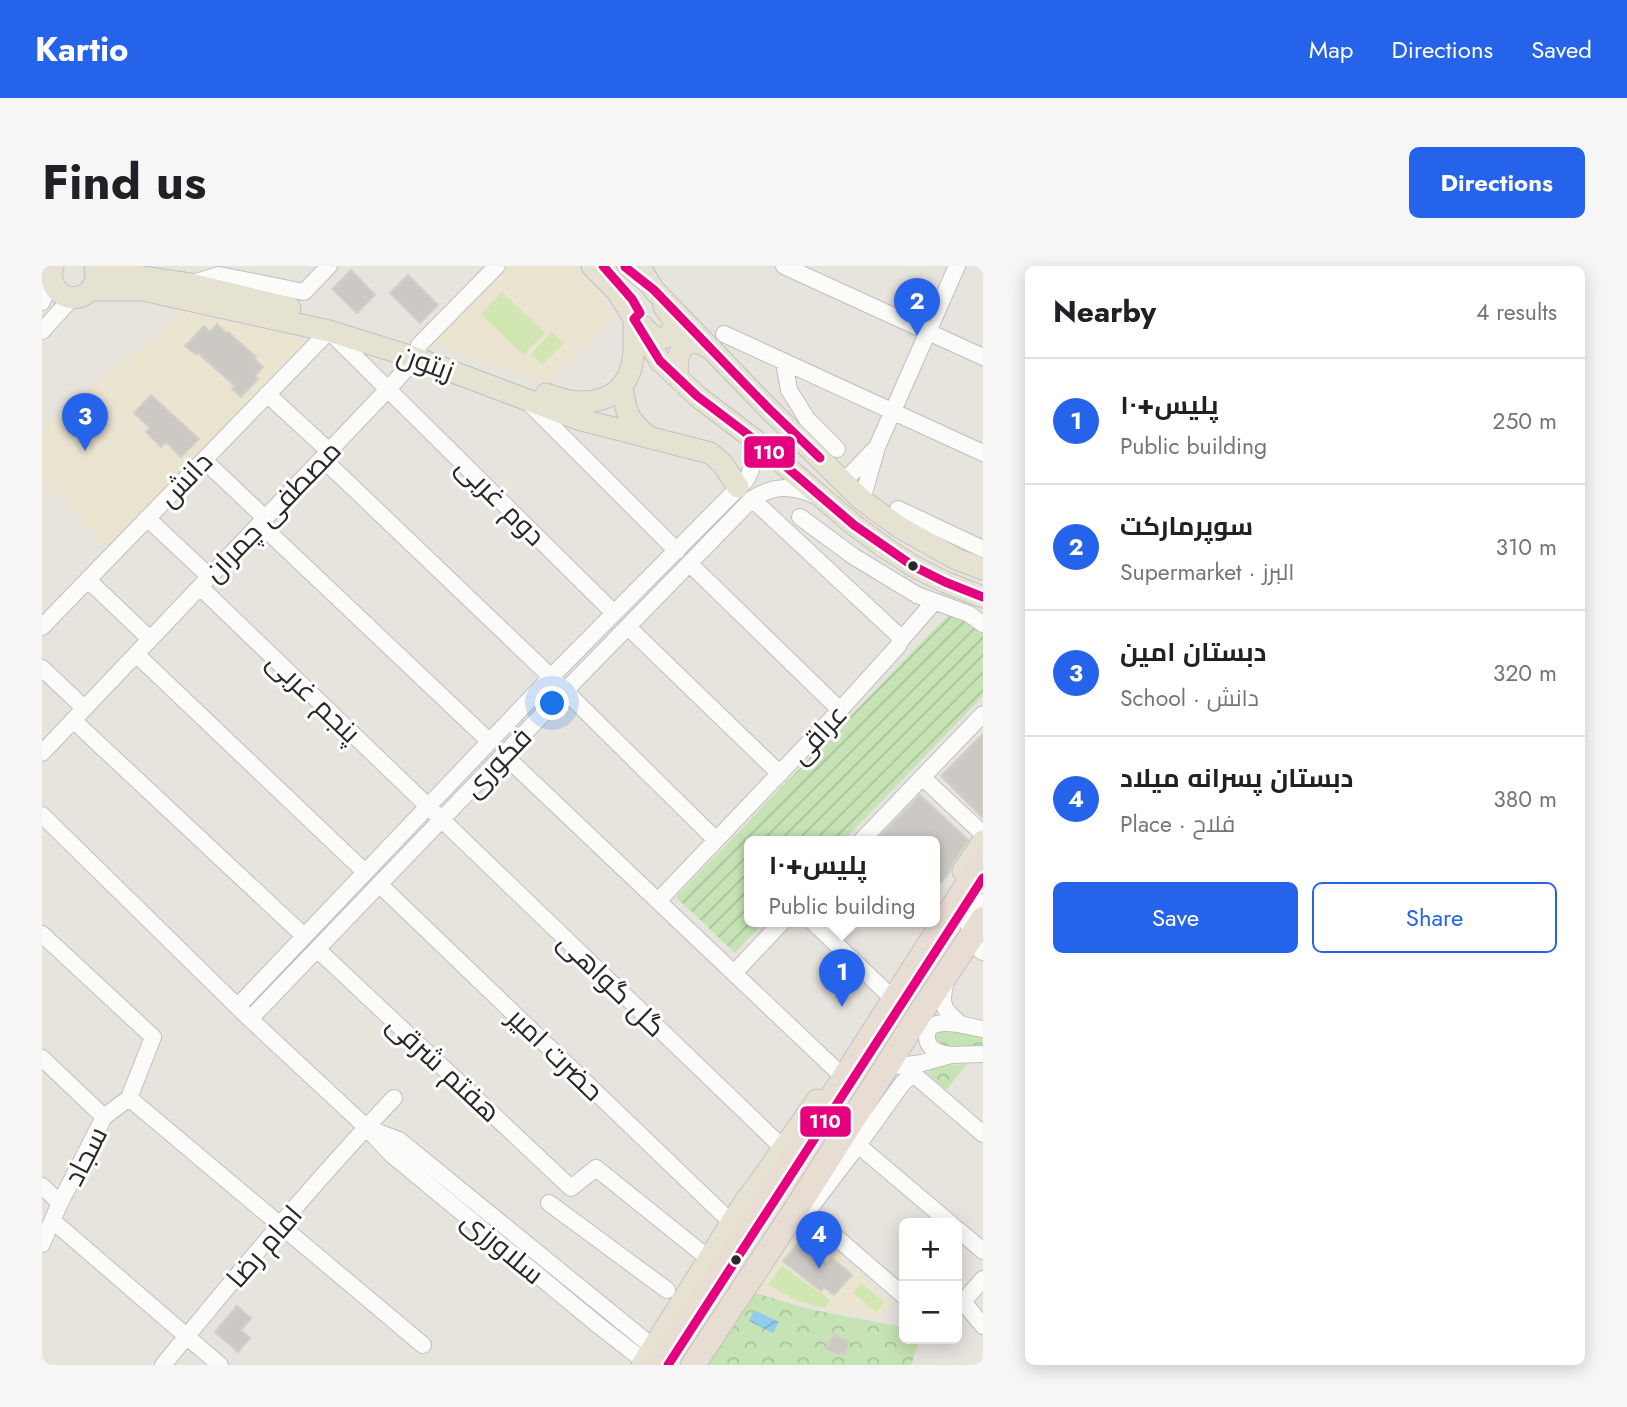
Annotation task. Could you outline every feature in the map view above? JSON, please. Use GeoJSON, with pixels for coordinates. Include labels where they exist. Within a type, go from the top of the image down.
{"type":"FeatureCollection","features":[{"type":"Feature","properties":{"kind":"highway"},"geometry":{"type":"LineString","coordinates":[[650,1360],[774,1188],[983,860]]}},
{"type":"Feature","properties":{"kind":"highway"},"geometry":{"type":"LineString","coordinates":[[693,1365],[798,1206],[901,1068],[954,963],[983,919]]}},
{"type":"Feature","properties":{"kind":"main road"},"geometry":{"type":"LineString","coordinates":[[592,266],[617,291],[660,361],[697,396],[752,438],[854,525],[913,566],[983,597]]}},
{"type":"Feature","properties":{"kind":"main road"},"geometry":{"type":"LineString","coordinates":[[634,319],[655,337],[664,338],[671,333],[674,324],[639,266]]}},
{"type":"Feature","properties":{"kind":"main road"},"geometry":{"type":"LineString","coordinates":[[49,273],[58,292],[65,296],[88,281]]}},
{"type":"Feature","properties":{"kind":"main road","name":"زیتون"},"geometry":{"type":"LineString","coordinates":[[88,281],[190,284],[378,331],[527,401],[578,419],[710,453],[717,457],[745,493]]}},
{"type":"Feature","properties":{"kind":"main road","name":"زیتون"},"geometry":{"type":"LineString","coordinates":[[88,281],[143,290],[418,351],[570,401],[589,403],[606,398],[622,387]]}},
{"type":"Feature","properties":{"kind":"main road"},"geometry":{"type":"LineString","coordinates":[[654,290],[718,342],[862,500],[899,527],[956,559],[979,552]]}},
{"type":"Feature","properties":{"kind":"main road"},"geometry":{"type":"LineString","coordinates":[[634,319],[634,358],[622,387],[627,413],[647,436]]}},
{"type":"Feature","properties":{"kind":"main road"},"geometry":{"type":"LineString","coordinates":[[678,378],[678,356],[688,344],[718,342]]}},
{"type":"Feature","properties":{"kind":"main road"},"geometry":{"type":"LineString","coordinates":[[940,906],[983,841]]}},
{"type":"Feature","properties":{"kind":"main road"},"geometry":{"type":"LineString","coordinates":[[650,1360],[708,1258],[745,1201],[838,1071],[926,927]]}},
{"type":"Feature","properties":{"kind":"street"},"geometry":{"type":"LineString","coordinates":[[190,284],[205,266]]}},
{"type":"Feature","properties":{"kind":"street"},"geometry":{"type":"LineString","coordinates":[[190,284],[219,275],[304,292],[329,266]]}},
{"type":"Feature","properties":{"kind":"street","name":"مصطفی چمران"},"geometry":{"type":"LineString","coordinates":[[42,752],[389,388],[418,351],[498,266]]}},
{"type":"Feature","properties":{"kind":"street"},"geometry":{"type":"LineString","coordinates":[[603,266],[632,299],[640,313],[634,319]]}},
{"type":"Feature","properties":{"kind":"street"},"geometry":{"type":"LineString","coordinates":[[625,266],[654,290]]}},
{"type":"Feature","properties":{"kind":"street"},"geometry":{"type":"LineString","coordinates":[[784,266],[983,357]]}},
{"type":"Feature","properties":{"kind":"street"},"geometry":{"type":"LineString","coordinates":[[862,500],[877,447],[957,266]]}},
{"type":"Feature","properties":{"kind":"street"},"geometry":{"type":"LineString","coordinates":[[42,302],[49,273]]}},
{"type":"Feature","properties":{"kind":"street"},"geometry":{"type":"LineString","coordinates":[[42,331],[88,281]]}},
{"type":"Feature","properties":{"kind":"street","name":"دوم غربی"},"geometry":{"type":"LineString","coordinates":[[329,331],[614,613]]}},
{"type":"Feature","properties":{"kind":"street","name":"دانش"},"geometry":{"type":"LineString","coordinates":[[42,627],[329,331]]}},
{"type":"Feature","properties":{"kind":"street"},"geometry":{"type":"LineString","coordinates":[[718,342],[784,362],[983,453]]}},
{"type":"Feature","properties":{"kind":"street"},"geometry":{"type":"LineString","coordinates":[[784,362],[789,390],[801,410],[837,449]]}},
{"type":"Feature","properties":{"kind":"street"},"geometry":{"type":"LineString","coordinates":[[267,394],[716,840]]}},
{"type":"Feature","properties":{"kind":"street"},"geometry":{"type":"LineString","coordinates":[[527,401],[677,551]]}},
{"type":"Feature","properties":{"kind":"street","name":"فکوری"},"geometry":{"type":"LineString","coordinates":[[250,1018],[690,564],[745,493],[746,480],[754,458],[752,438]]}},
{"type":"Feature","properties":{"kind":"street"},"geometry":{"type":"LineString","coordinates":[[841,478],[851,474],[877,447]]}},
{"type":"Feature","properties":{"kind":"street"},"geometry":{"type":"LineString","coordinates":[[204,460],[489,741]]}},
{"type":"Feature","properties":{"kind":"street","name":"فکوری"},"geometry":{"type":"LineString","coordinates":[[237,1006],[489,741],[677,551],[745,493],[792,488],[821,498]]}},
{"type":"Feature","properties":{"kind":"street"},"geometry":{"type":"LineString","coordinates":[[745,493],[901,640]]}},
{"type":"Feature","properties":{"kind":"street"},"geometry":{"type":"LineString","coordinates":[[898,509],[979,552]]}},
{"type":"Feature","properties":{"kind":"street"},"geometry":{"type":"LineString","coordinates":[[800,517],[853,556],[917,596],[969,614],[983,624]]}},
{"type":"Feature","properties":{"kind":"street","name":"پنجم غربی"},"geometry":{"type":"LineString","coordinates":[[147,518],[205,582],[441,820]]}},
{"type":"Feature","properties":{"kind":"street"},"geometry":{"type":"LineString","coordinates":[[690,564],[840,710]]}},
{"type":"Feature","properties":{"kind":"street"},"geometry":{"type":"LineString","coordinates":[[88,580],[150,639]]}},
{"type":"Feature","properties":{"kind":"street","name":"عراقی"},"geometry":{"type":"LineString","coordinates":[[658,901],[840,710],[898,646],[934,601]]}},
{"type":"Feature","properties":{"kind":"street"},"geometry":{"type":"LineString","coordinates":[[628,627],[780,774]]}},
{"type":"Feature","properties":{"kind":"street"},"geometry":{"type":"LineString","coordinates":[[136,654],[365,872]]}},
{"type":"Feature","properties":{"kind":"street"},"geometry":{"type":"LineString","coordinates":[[42,668],[79,714],[304,936]]}},
{"type":"Feature","properties":{"kind":"street"},"geometry":{"type":"LineString","coordinates":[[866,836],[983,714]]}},
{"type":"Feature","properties":{"kind":"street"},"geometry":{"type":"LineString","coordinates":[[504,755],[838,1071]]}},
{"type":"Feature","properties":{"kind":"street"},"geometry":{"type":"LineString","coordinates":[[922,777],[983,834]]}},
{"type":"Feature","properties":{"kind":"street","name":"سلاورزی"},"geometry":{"type":"LineString","coordinates":[[42,815],[391,1154],[598,1325],[650,1360]]}},
{"type":"Feature","properties":{"kind":"street","name":"گل گواهی"},"geometry":{"type":"LineString","coordinates":[[441,820],[783,1148]]}},
{"type":"Feature","properties":{"kind":"street"},"geometry":{"type":"LineString","coordinates":[[668,1365],[983,878]]}},
{"type":"Feature","properties":{"kind":"street","name":"حضرت امیر"},"geometry":{"type":"LineString","coordinates":[[379,884],[732,1223]]}},
{"type":"Feature","properties":{"kind":"street"},"geometry":{"type":"LineString","coordinates":[[684,1365],[983,902]]}},
{"type":"Feature","properties":{"kind":"street"},"geometry":{"type":"LineString","coordinates":[[734,973],[777,927]]}},
{"type":"Feature","properties":{"kind":"street"},"geometry":{"type":"LineString","coordinates":[[818,927],[887,993]]}},
{"type":"Feature","properties":{"kind":"street","name":"سجاد"},"geometry":{"type":"LineString","coordinates":[[42,934],[153,1037],[129,1098],[104,1117],[42,1244]]}},
{"type":"Feature","properties":{"kind":"street","name":"هفتم شرقی"},"geometry":{"type":"LineString","coordinates":[[317,949],[571,1188],[596,1168],[708,1258]]}},
{"type":"Feature","properties":{"kind":"street"},"geometry":{"type":"LineString","coordinates":[[954,963],[944,985],[943,1006],[947,1013],[964,1026]]}},
{"type":"Feature","properties":{"kind":"street"},"geometry":{"type":"LineString","coordinates":[[983,1029],[942,1022],[932,1025],[928,1030],[928,1041],[933,1049],[940,1053],[983,1054]]}},
{"type":"Feature","properties":{"kind":"street"},"geometry":{"type":"LineString","coordinates":[[901,1068],[951,1055]]}},
{"type":"Feature","properties":{"kind":"street"},"geometry":{"type":"LineString","coordinates":[[42,1058],[104,1117]]}},
{"type":"Feature","properties":{"kind":"street"},"geometry":{"type":"LineString","coordinates":[[901,1068],[983,1134]]}},
{"type":"Feature","properties":{"kind":"street"},"geometry":{"type":"LineString","coordinates":[[899,1292],[807,1212],[902,1084],[901,1068]]}},
{"type":"Feature","properties":{"kind":"street"},"geometry":{"type":"LineString","coordinates":[[129,1098],[423,1345]]}},
{"type":"Feature","properties":{"kind":"street","name":"امام رضا"},"geometry":{"type":"LineString","coordinates":[[163,1365],[366,1127],[394,1098]]}},
{"type":"Feature","properties":{"kind":"street","name":"سلاورزی"},"geometry":{"type":"LineString","coordinates":[[366,1127],[399,1140],[609,1311],[650,1360]]}},
{"type":"Feature","properties":{"kind":"street"},"geometry":{"type":"LineString","coordinates":[[858,1145],[944,1218]]}},
{"type":"Feature","properties":{"kind":"street"},"geometry":{"type":"LineString","coordinates":[[42,1186],[60,1203]]}},
{"type":"Feature","properties":{"kind":"street"},"geometry":{"type":"LineString","coordinates":[[549,1203],[667,1290]]}},
{"type":"Feature","properties":{"kind":"street"},"geometry":{"type":"LineString","coordinates":[[53,1221],[220,1365]]}},
{"type":"Feature","properties":{"kind":"street"},"geometry":{"type":"LineString","coordinates":[[962,1233],[983,1251]]}},
{"type":"Feature","properties":{"kind":"street"},"geometry":{"type":"LineString","coordinates":[[962,1299],[983,1279]]}},
{"type":"Feature","properties":{"kind":"street"},"geometry":{"type":"LineString","coordinates":[[962,1305],[983,1326]]}},
{"type":"Feature","properties":{"kind":"street"},"geometry":{"type":"LineString","coordinates":[[598,1325],[609,1311]]}},
{"type":"Feature","properties":{"kind":"shaded area"},"geometry":{"type":"Polygon","coordinates":[[[506,266],[573,266],[602,295],[616,317],[547,385],[430,342],[506,266]]]}},
{"type":"Feature","properties":{"kind":"shaded area"},"geometry":{"type":"Polygon","coordinates":[[[183,312],[307,341],[109,550],[42,480],[42,426],[183,312]]]}},
{"type":"Feature","properties":{"kind":"shaded area"},"geometry":{"type":"Polygon","coordinates":[[[809,1231],[894,1305],[881,1318],[872,1318],[809,1307],[758,1292],[795,1237],[809,1231]],[[800,1241],[783,1261],[820,1291],[824,1287],[834,1295],[852,1275],[832,1258],[827,1263],[800,1241]]]}},
{"type":"Feature","properties":{"kind":"green space"},"geometry":{"type":"Polygon","coordinates":[[[502,292],[545,333],[523,355],[481,314],[502,292]]]}},
{"type":"Feature","properties":{"kind":"green space"},"geometry":{"type":"Polygon","coordinates":[[[552,332],[564,343],[542,365],[531,354],[552,332]]]}},
{"type":"Feature","properties":{"kind":"green space"},"geometry":{"type":"Polygon","coordinates":[[[956,614],[983,631],[983,696],[848,836],[744,836],[744,927],[759,927],[735,953],[676,897],[949,615],[956,614]]]}},
{"type":"Feature","properties":{"kind":"green space"},"geometry":{"type":"Polygon","coordinates":[[[945,1031],[983,1036],[983,1047],[940,1048],[933,1038],[936,1033],[945,1031]]]}},
{"type":"Feature","properties":{"kind":"green space"},"geometry":{"type":"Polygon","coordinates":[[[967,1064],[946,1090],[927,1073],[933,1066],[967,1064]]]}},
{"type":"Feature","properties":{"kind":"green space"},"geometry":{"type":"Polygon","coordinates":[[[782,1266],[830,1300],[824,1308],[798,1301],[768,1285],[782,1266]]]}},
{"type":"Feature","properties":{"kind":"green space"},"geometry":{"type":"Polygon","coordinates":[[[861,1283],[884,1302],[876,1312],[853,1293],[861,1283]]]}},
{"type":"Feature","properties":{"kind":"green space"},"geometry":{"type":"Polygon","coordinates":[[[746,1290],[808,1309],[897,1326],[899,1344],[918,1344],[911,1365],[699,1365],[746,1290]]]}},
{"type":"Feature","properties":{"kind":"water"},"geometry":{"type":"Polygon","coordinates":[[[754,1310],[779,1322],[773,1333],[749,1321],[754,1310]]]}},
{"type":"Feature","properties":{"kind":"building"},"geometry":{"type":"Polygon","coordinates":[[[351,270],[375,295],[357,313],[332,289],[351,270]]]}},
{"type":"Feature","properties":{"kind":"building"},"geometry":{"type":"Polygon","coordinates":[[[408,275],[438,305],[420,323],[390,293],[408,275]]]}},
{"type":"Feature","properties":{"kind":"building"},"geometry":{"type":"Polygon","coordinates":[[[217,324],[256,357],[254,359],[263,367],[255,376],[258,379],[241,397],[232,389],[235,386],[198,353],[196,355],[185,346],[204,326],[210,332],[217,324]]]}},
{"type":"Feature","properties":{"kind":"building"},"geometry":{"type":"Polygon","coordinates":[[[151,395],[199,439],[181,457],[166,442],[161,447],[146,432],[150,428],[134,413],[151,395]]]}},
{"type":"Feature","properties":{"kind":"building"},"geometry":{"type":"Polygon","coordinates":[[[983,734],[983,818],[941,776],[983,734]]]}},
{"type":"Feature","properties":{"kind":"building"},"geometry":{"type":"Polygon","coordinates":[[[920,795],[968,840],[940,883],[940,836],[881,836],[920,795]]]}},
{"type":"Feature","properties":{"kind":"building"},"geometry":{"type":"Polygon","coordinates":[[[800,1241],[827,1263],[832,1258],[852,1275],[834,1295],[824,1287],[821,1291],[783,1261],[800,1241]]]}},
{"type":"Feature","properties":{"kind":"building"},"geometry":{"type":"Polygon","coordinates":[[[237,1306],[251,1318],[241,1330],[250,1338],[238,1352],[215,1332],[237,1306]]]}},
{"type":"Feature","properties":{"kind":"building"},"geometry":{"type":"Polygon","coordinates":[[[833,1334],[850,1342],[844,1354],[839,1355],[826,1349],[833,1334]]]}},
{"type":"Feature","properties":{"kind":"transit line","name":"110"},"geometry":{"type":"LineString","coordinates":[[603,266],[632,299],[640,313],[634,319],[660,361],[697,396],[755,440],[854,525],[913,566],[983,597]]}},
{"type":"Feature","properties":{"kind":"transit line","name":"110"},"geometry":{"type":"LineString","coordinates":[[625,267],[654,290],[820,458]]}},
{"type":"Feature","properties":{"kind":"transit line","name":"110"},"geometry":{"type":"LineString","coordinates":[[668,1365],[983,878]]}},
{"type":"Feature","properties":{"kind":"place","name":"سوپرمارکت"},"geometry":{"type":"Point","coordinates":[917,336]}},
{"type":"Feature","properties":{"kind":"place","name":"دبستان امین"},"geometry":{"type":"Point","coordinates":[85,451]}},
{"type":"Feature","properties":{"kind":"place","name":"پلیس+۱۰"},"geometry":{"type":"Point","coordinates":[842,1007]}},
{"type":"Feature","properties":{"kind":"place","name":"دبستان پسرانه میلاد"},"geometry":{"type":"Point","coordinates":[819,1269]}}]}
